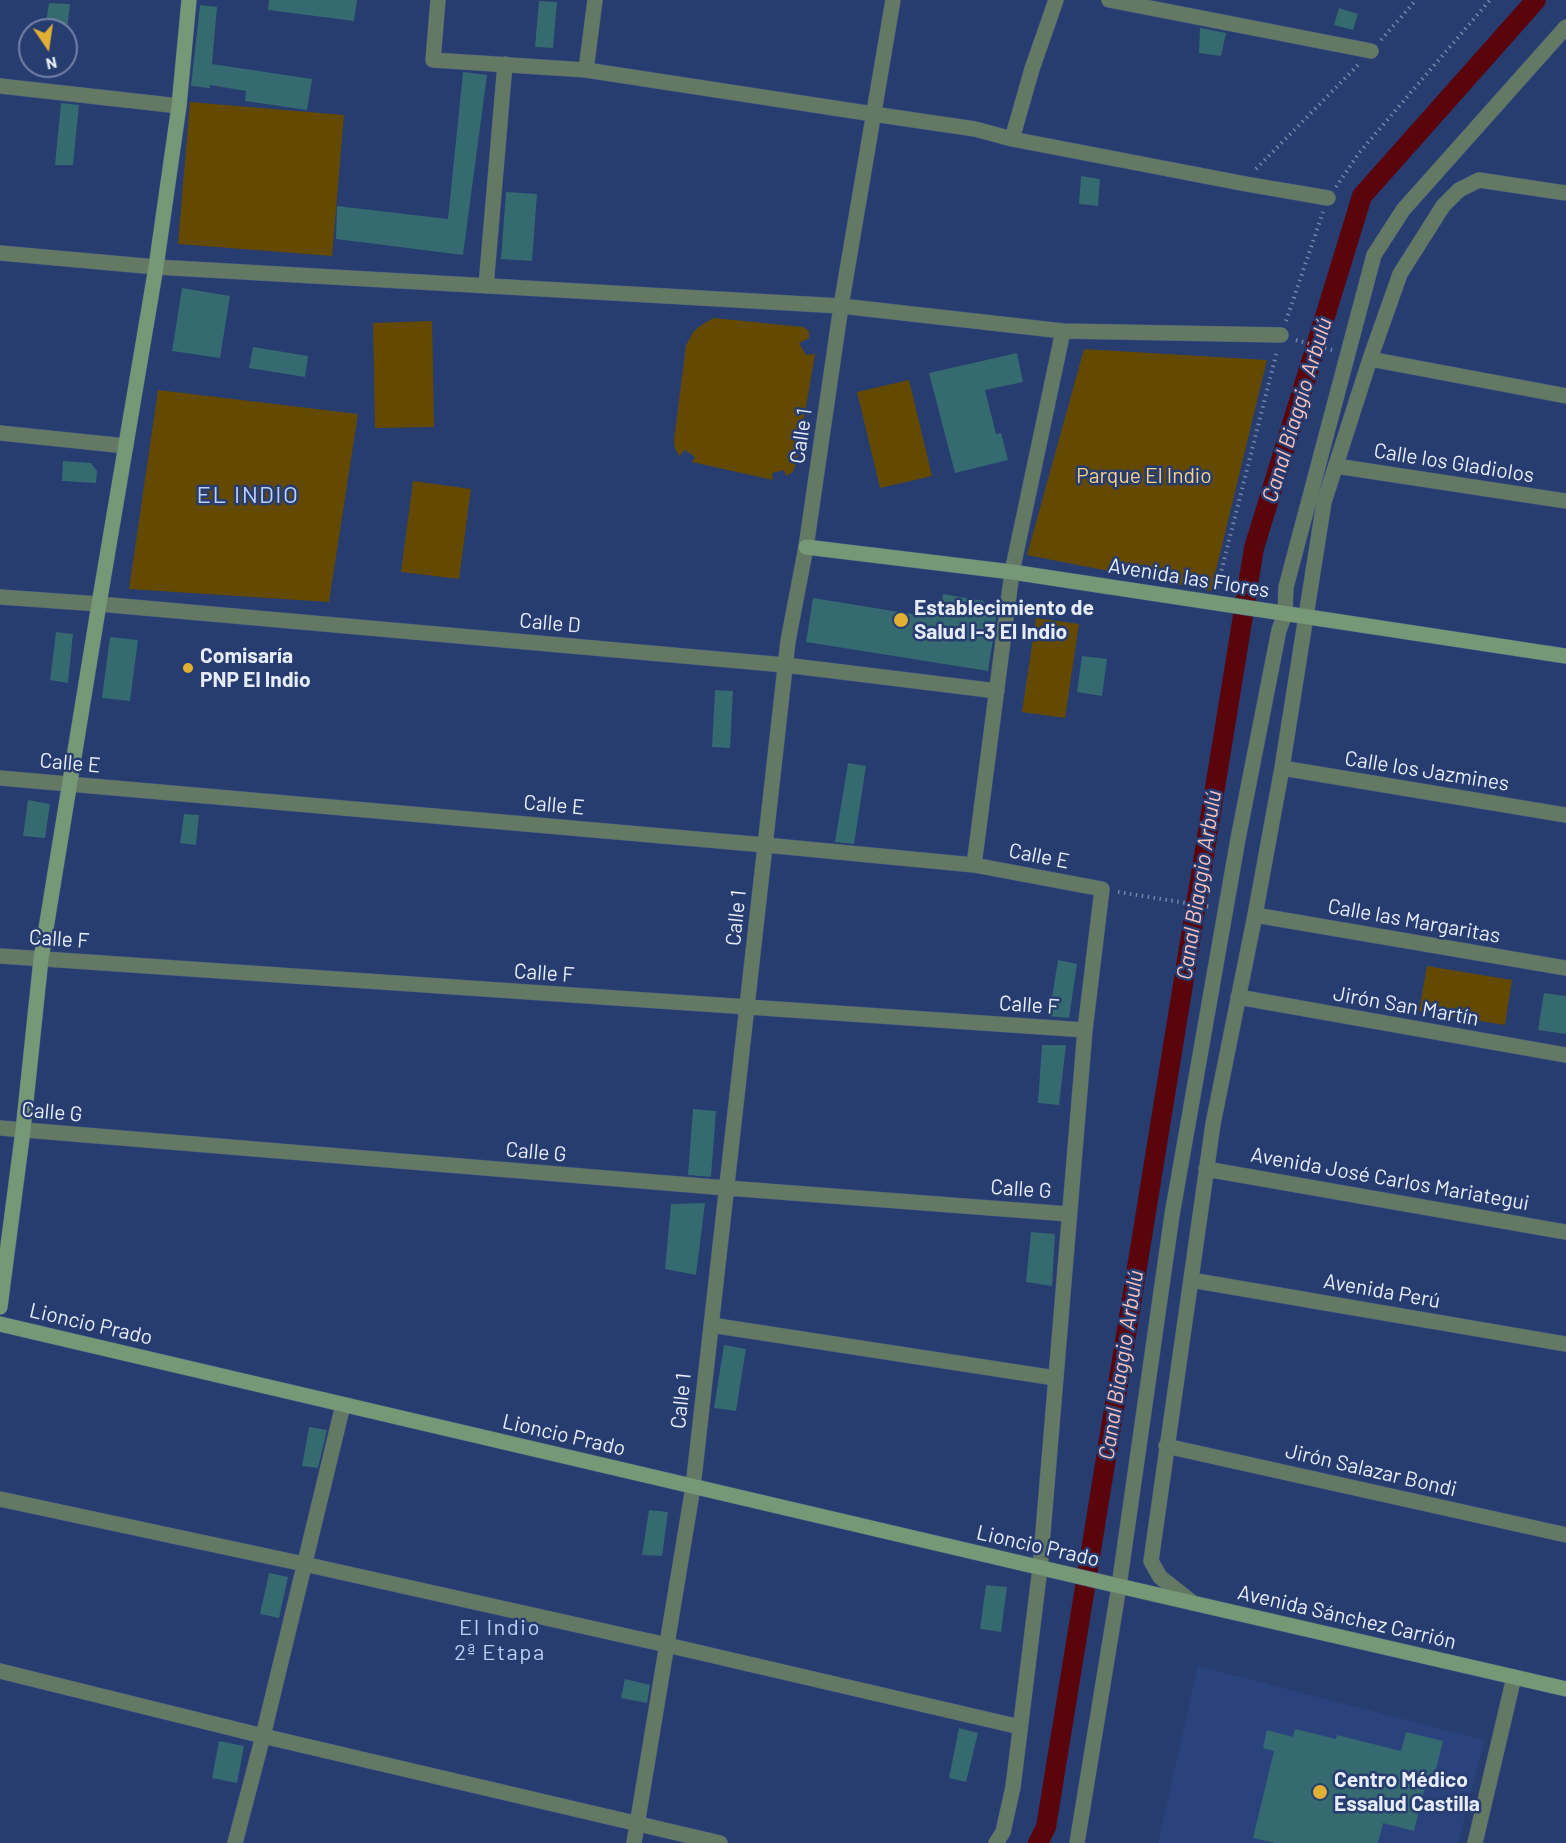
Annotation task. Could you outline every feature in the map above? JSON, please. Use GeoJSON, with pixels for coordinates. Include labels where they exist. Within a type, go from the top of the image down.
{"type":"FeatureCollection","features":[{"type":"Feature","properties":{"kind":"street"},"geometry":{"type":"LineString","coordinates":[[0,1308],[23,1130],[41,959],[156,267],[179,106],[189,0]]}},
{"type":"Feature","properties":{"kind":"street"},"geometry":{"type":"LineString","coordinates":[[438,0],[433,60],[586,70],[975,129],[1012,139],[1328,198]]}},
{"type":"Feature","properties":{"kind":"street"},"geometry":{"type":"LineString","coordinates":[[586,70],[596,0]]}},
{"type":"Feature","properties":{"kind":"street","name":"Calle 1"},"geometry":{"type":"LineString","coordinates":[[634,1843],[693,1487],[788,641],[806,547],[841,306],[893,0]]}},
{"type":"Feature","properties":{"kind":"street"},"geometry":{"type":"LineString","coordinates":[[1012,139],[1032,69],[1056,0]]}},
{"type":"Feature","properties":{"kind":"street"},"geometry":{"type":"LineString","coordinates":[[1109,0],[1371,51]]}},
{"type":"Feature","properties":{"kind":"street"},"geometry":{"type":"LineString","coordinates":[[1077,1843],[1119,1586],[1174,1203],[1238,839],[1279,630],[1278,613],[1374,255],[1403,210],[1566,27]]}},
{"type":"Feature","properties":{"kind":"street"},"geometry":{"type":"LineString","coordinates":[[486,286],[505,64]]}},
{"type":"Feature","properties":{"kind":"street"},"geometry":{"type":"LineString","coordinates":[[0,86],[179,106]]}},
{"type":"Feature","properties":{"kind":"street"},"geometry":{"type":"LineString","coordinates":[[1193,1603],[1160,1576],[1150,1561],[1213,1124],[1282,768],[1324,502],[1400,274],[1443,206],[1459,190],[1479,180],[1566,193]]}},
{"type":"Feature","properties":{"kind":"street"},"geometry":{"type":"LineString","coordinates":[[0,253],[156,267],[841,306],[1063,332],[1287,337]]}},
{"type":"Feature","properties":{"kind":"street"},"geometry":{"type":"LineString","coordinates":[[974,865],[1012,572],[1063,332]]}},
{"type":"Feature","properties":{"kind":"street"},"geometry":{"type":"LineString","coordinates":[[1370,359],[1566,396]]}},
{"type":"Feature","properties":{"kind":"street"},"geometry":{"type":"LineString","coordinates":[[0,433],[126,446]]}},
{"type":"Feature","properties":{"kind":"street","name":"Calle los Gladiolos"},"geometry":{"type":"LineString","coordinates":[[1336,466],[1566,501]]}},
{"type":"Feature","properties":{"kind":"street","name":"Avenida las Flores"},"geometry":{"type":"LineString","coordinates":[[806,547],[1012,572],[1566,656]]}},
{"type":"Feature","properties":{"kind":"street","name":"Calle D"},"geometry":{"type":"LineString","coordinates":[[0,597],[785,665],[997,691]]}},
{"type":"Feature","properties":{"kind":"street","name":"Calle los Jazmines"},"geometry":{"type":"LineString","coordinates":[[1282,768],[1566,815]]}},
{"type":"Feature","properties":{"kind":"street","name":"Calle E"},"geometry":{"type":"LineString","coordinates":[[0,778],[974,865],[1102,889]]}},
{"type":"Feature","properties":{"kind":"street"},"geometry":{"type":"LineString","coordinates":[[996,1843],[1003,1832],[1012,1787],[1046,1569],[1055,1378],[1086,1029],[1102,889]]}},
{"type":"Feature","properties":{"kind":"street","name":"Calle las Margaritas"},"geometry":{"type":"LineString","coordinates":[[1255,915],[1566,968]]}},
{"type":"Feature","properties":{"kind":"street","name":"Calle F"},"geometry":{"type":"LineString","coordinates":[[0,956],[1086,1029]]}},
{"type":"Feature","properties":{"kind":"street","name":"Jirón San Martín"},"geometry":{"type":"LineString","coordinates":[[1238,998],[1566,1055]]}},
{"type":"Feature","properties":{"kind":"street","name":"Calle G"},"geometry":{"type":"LineString","coordinates":[[0,1128],[1070,1214]]}},
{"type":"Feature","properties":{"kind":"street","name":"Avenida José Carlos Mariategui"},"geometry":{"type":"LineString","coordinates":[[1206,1169],[1566,1232]]}},
{"type":"Feature","properties":{"kind":"street","name":"Avenida Perú"},"geometry":{"type":"LineString","coordinates":[[1191,1280],[1566,1344]]}},
{"type":"Feature","properties":{"kind":"street","name":"Lioncio Prado"},"geometry":{"type":"LineString","coordinates":[[0,1324],[1119,1586]]}},
{"type":"Feature","properties":{"kind":"street"},"geometry":{"type":"LineString","coordinates":[[711,1325],[1055,1378]]}},
{"type":"Feature","properties":{"kind":"street"},"geometry":{"type":"LineString","coordinates":[[235,1843],[263,1736],[342,1404]]}},
{"type":"Feature","properties":{"kind":"street","name":"Jirón Salazar Bondi"},"geometry":{"type":"LineString","coordinates":[[1166,1446],[1566,1535]]}},
{"type":"Feature","properties":{"kind":"street"},"geometry":{"type":"LineString","coordinates":[[0,1499],[667,1645],[1020,1727]]}},
{"type":"Feature","properties":{"kind":"street","name":"Avenida Sánchez Carrión"},"geometry":{"type":"LineString","coordinates":[[1119,1586],[1566,1689]]}},
{"type":"Feature","properties":{"kind":"street"},"geometry":{"type":"LineString","coordinates":[[0,1671],[263,1736],[720,1843]]}},
{"type":"Feature","properties":{"kind":"street"},"geometry":{"type":"LineString","coordinates":[[1475,1843],[1514,1677]]}},
{"type":"Feature","properties":{"kind":"path"},"geometry":{"type":"LineString","coordinates":[[1246,184],[1259,164],[1371,51],[1416,0]]}},
{"type":"Feature","properties":{"kind":"path"},"geometry":{"type":"LineString","coordinates":[[1216,604],[1287,337],[1328,198],[1359,153],[1490,0]]}},
{"type":"Feature","properties":{"kind":"path"},"geometry":{"type":"LineString","coordinates":[[1287,337],[1339,352]]}},
{"type":"Feature","properties":{"kind":"path"},"geometry":{"type":"LineString","coordinates":[[1102,889],[1217,909]]}},
{"type":"Feature","properties":{"kind":"shaded area","name":"Centro Médico Essalud Castilla"},"geometry":{"type":"Polygon","coordinates":[[[1198,1666],[1484,1740],[1458,1843],[1158,1843],[1198,1666]]]}},
{"type":"Feature","properties":{"kind":"green space"},"geometry":{"type":"Polygon","coordinates":[[[190,102],[344,115],[332,256],[178,244],[190,102]]]}},
{"type":"Feature","properties":{"kind":"green space"},"geometry":{"type":"Polygon","coordinates":[[[714,318],[803,327],[809,331],[809,338],[799,343],[806,355],[815,354],[797,460],[793,472],[786,476],[784,470],[772,473],[773,480],[692,462],[695,457],[685,450],[679,456],[675,448],[674,440],[686,345],[694,331],[714,318]]]}},
{"type":"Feature","properties":{"kind":"green space"},"geometry":{"type":"Polygon","coordinates":[[[432,321],[434,427],[375,428],[373,323],[432,321]]]}},
{"type":"Feature","properties":{"kind":"green space","name":"Parque El Indio"},"geometry":{"type":"Polygon","coordinates":[[[1084,349],[1267,360],[1211,591],[1027,555],[1084,349]]]}},
{"type":"Feature","properties":{"kind":"green space"},"geometry":{"type":"Polygon","coordinates":[[[909,380],[932,476],[880,488],[857,392],[909,380]]]}},
{"type":"Feature","properties":{"kind":"green space"},"geometry":{"type":"Polygon","coordinates":[[[158,390],[358,414],[329,602],[129,589],[158,390]]]}},
{"type":"Feature","properties":{"kind":"green space"},"geometry":{"type":"Polygon","coordinates":[[[413,481],[471,489],[459,579],[401,572],[413,481]]]}},
{"type":"Feature","properties":{"kind":"green space"},"geometry":{"type":"Polygon","coordinates":[[[1036,618],[1079,624],[1065,718],[1022,712],[1036,618]]]}},
{"type":"Feature","properties":{"kind":"green space"},"geometry":{"type":"Polygon","coordinates":[[[1427,966],[1512,980],[1505,1025],[1419,1011],[1427,966]]]}},
{"type":"Feature","properties":{"kind":"building"},"geometry":{"type":"Polygon","coordinates":[[[269,0],[357,0],[354,21],[268,10],[269,0]]]}},
{"type":"Feature","properties":{"kind":"building"},"geometry":{"type":"Polygon","coordinates":[[[539,1],[557,2],[553,48],[535,47],[539,1]]]}},
{"type":"Feature","properties":{"kind":"building"},"geometry":{"type":"Polygon","coordinates":[[[49,3],[70,4],[68,18],[47,18],[49,3]]]}},
{"type":"Feature","properties":{"kind":"building"},"geometry":{"type":"Polygon","coordinates":[[[200,5],[217,7],[212,64],[312,79],[307,110],[245,101],[246,91],[210,85],[210,88],[191,86],[200,5]]]}},
{"type":"Feature","properties":{"kind":"building"},"geometry":{"type":"Polygon","coordinates":[[[1339,8],[1358,14],[1353,30],[1334,25],[1339,8]]]}},
{"type":"Feature","properties":{"kind":"building"},"geometry":{"type":"Polygon","coordinates":[[[1200,28],[1226,33],[1221,56],[1199,53],[1200,28]]]}},
{"type":"Feature","properties":{"kind":"building"},"geometry":{"type":"Polygon","coordinates":[[[463,72],[487,75],[463,255],[336,239],[337,206],[448,219],[463,72]]]}},
{"type":"Feature","properties":{"kind":"building"},"geometry":{"type":"Polygon","coordinates":[[[61,103],[79,105],[73,165],[55,165],[61,103]]]}},
{"type":"Feature","properties":{"kind":"building"},"geometry":{"type":"Polygon","coordinates":[[[1081,176],[1100,179],[1098,206],[1079,204],[1081,176]]]}},
{"type":"Feature","properties":{"kind":"building"},"geometry":{"type":"Polygon","coordinates":[[[506,192],[537,194],[532,261],[501,259],[506,192]]]}},
{"type":"Feature","properties":{"kind":"building"},"geometry":{"type":"Polygon","coordinates":[[[182,288],[230,296],[220,358],[172,351],[182,288]]]}},
{"type":"Feature","properties":{"kind":"building"},"geometry":{"type":"Polygon","coordinates":[[[253,347],[308,356],[305,377],[249,368],[253,347]]]}},
{"type":"Feature","properties":{"kind":"building"},"geometry":{"type":"Polygon","coordinates":[[[1017,353],[1023,382],[985,390],[996,434],[1001,433],[1008,460],[955,473],[929,373],[1017,353]]]}},
{"type":"Feature","properties":{"kind":"building"},"geometry":{"type":"Polygon","coordinates":[[[63,461],[91,463],[97,471],[96,483],[62,481],[63,461]]]}},
{"type":"Feature","properties":{"kind":"building"},"geometry":{"type":"Polygon","coordinates":[[[943,594],[984,601],[982,610],[997,613],[988,671],[806,642],[813,598],[924,616],[926,603],[941,605],[943,594]]]}},
{"type":"Feature","properties":{"kind":"building"},"geometry":{"type":"Polygon","coordinates":[[[56,632],[73,634],[68,683],[50,680],[56,632]]]}},
{"type":"Feature","properties":{"kind":"building"},"geometry":{"type":"Polygon","coordinates":[[[110,637],[138,640],[130,701],[102,698],[110,637]]]}},
{"type":"Feature","properties":{"kind":"building"},"geometry":{"type":"Polygon","coordinates":[[[1082,656],[1107,659],[1102,696],[1077,692],[1082,656]]]}},
{"type":"Feature","properties":{"kind":"building"},"geometry":{"type":"Polygon","coordinates":[[[715,690],[733,691],[730,748],[712,747],[715,690]]]}},
{"type":"Feature","properties":{"kind":"building"},"geometry":{"type":"Polygon","coordinates":[[[848,763],[866,766],[854,844],[835,842],[848,763]]]}},
{"type":"Feature","properties":{"kind":"building"},"geometry":{"type":"Polygon","coordinates":[[[28,800],[50,804],[45,838],[23,836],[28,800]]]}},
{"type":"Feature","properties":{"kind":"building"},"geometry":{"type":"Polygon","coordinates":[[[184,814],[199,815],[196,845],[180,843],[184,814]]]}},
{"type":"Feature","properties":{"kind":"building"},"geometry":{"type":"Polygon","coordinates":[[[1058,960],[1077,964],[1069,1018],[1049,1016],[1058,960]]]}},
{"type":"Feature","properties":{"kind":"building"},"geometry":{"type":"Polygon","coordinates":[[[1544,993],[1566,996],[1566,1034],[1538,1030],[1544,993]]]}},
{"type":"Feature","properties":{"kind":"building"},"geometry":{"type":"Polygon","coordinates":[[[1042,1045],[1066,1045],[1059,1105],[1038,1103],[1042,1045]]]}},
{"type":"Feature","properties":{"kind":"building"},"geometry":{"type":"Polygon","coordinates":[[[693,1109],[716,1111],[711,1177],[688,1175],[693,1109]]]}},
{"type":"Feature","properties":{"kind":"building"},"geometry":{"type":"Polygon","coordinates":[[[705,1203],[696,1275],[665,1269],[671,1204],[705,1203]]]}},
{"type":"Feature","properties":{"kind":"building"},"geometry":{"type":"Polygon","coordinates":[[[1031,1232],[1055,1234],[1052,1286],[1026,1282],[1031,1232]]]}},
{"type":"Feature","properties":{"kind":"building"},"geometry":{"type":"Polygon","coordinates":[[[724,1345],[746,1349],[736,1411],[714,1408],[724,1345]]]}},
{"type":"Feature","properties":{"kind":"building"},"geometry":{"type":"Polygon","coordinates":[[[309,1427],[327,1430],[318,1468],[302,1466],[309,1427]]]}},
{"type":"Feature","properties":{"kind":"building"},"geometry":{"type":"Polygon","coordinates":[[[649,1510],[668,1512],[662,1556],[642,1555],[649,1510]]]}},
{"type":"Feature","properties":{"kind":"building"},"geometry":{"type":"Polygon","coordinates":[[[269,1573],[288,1577],[279,1618],[260,1614],[269,1573]]]}},
{"type":"Feature","properties":{"kind":"building"},"geometry":{"type":"Polygon","coordinates":[[[986,1585],[1007,1587],[1001,1632],[980,1629],[986,1585]]]}},
{"type":"Feature","properties":{"kind":"building"},"geometry":{"type":"Polygon","coordinates":[[[625,1679],[650,1685],[647,1703],[621,1698],[625,1679]]]}},
{"type":"Feature","properties":{"kind":"building"},"geometry":{"type":"Polygon","coordinates":[[[959,1728],[978,1733],[966,1782],[949,1778],[959,1728]]]}},
{"type":"Feature","properties":{"kind":"building"},"geometry":{"type":"Polygon","coordinates":[[[1295,1729],[1336,1739],[1337,1735],[1401,1751],[1406,1732],[1443,1741],[1434,1777],[1428,1775],[1414,1831],[1383,1823],[1378,1843],[1275,1843],[1253,1838],[1274,1751],[1263,1748],[1267,1730],[1293,1737],[1295,1729]]]}},
{"type":"Feature","properties":{"kind":"building"},"geometry":{"type":"Polygon","coordinates":[[[219,1741],[244,1746],[237,1783],[212,1778],[219,1741]]]}},
{"type":"Feature","properties":{"kind":"waterway","name":"Canal Biaggio Arbulú"},"geometry":{"type":"LineString","coordinates":[[1038,1843],[1046,1827],[1254,548],[1362,196],[1536,0]]}},
{"type":"Feature","properties":{"kind":"place","name":"Establecimiento de Salud I-3 El Indio"},"geometry":{"type":"Point","coordinates":[901,620]}},
{"type":"Feature","properties":{"kind":"place","name":"Comisaría PNP El Indio"},"geometry":{"type":"Point","coordinates":[188,668]}},
{"type":"Feature","properties":{"kind":"place","name":"Centro Médico Essalud Castilla"},"geometry":{"type":"Point","coordinates":[1320,1792]}},
{"type":"Feature","properties":{"kind":"district","name":"EL INDIO"},"geometry":{"type":"Point","coordinates":[248,495]}},
{"type":"Feature","properties":{"kind":"district","name":"El Indio 2ª Etapa"},"geometry":{"type":"Point","coordinates":[500,1640]}}]}
